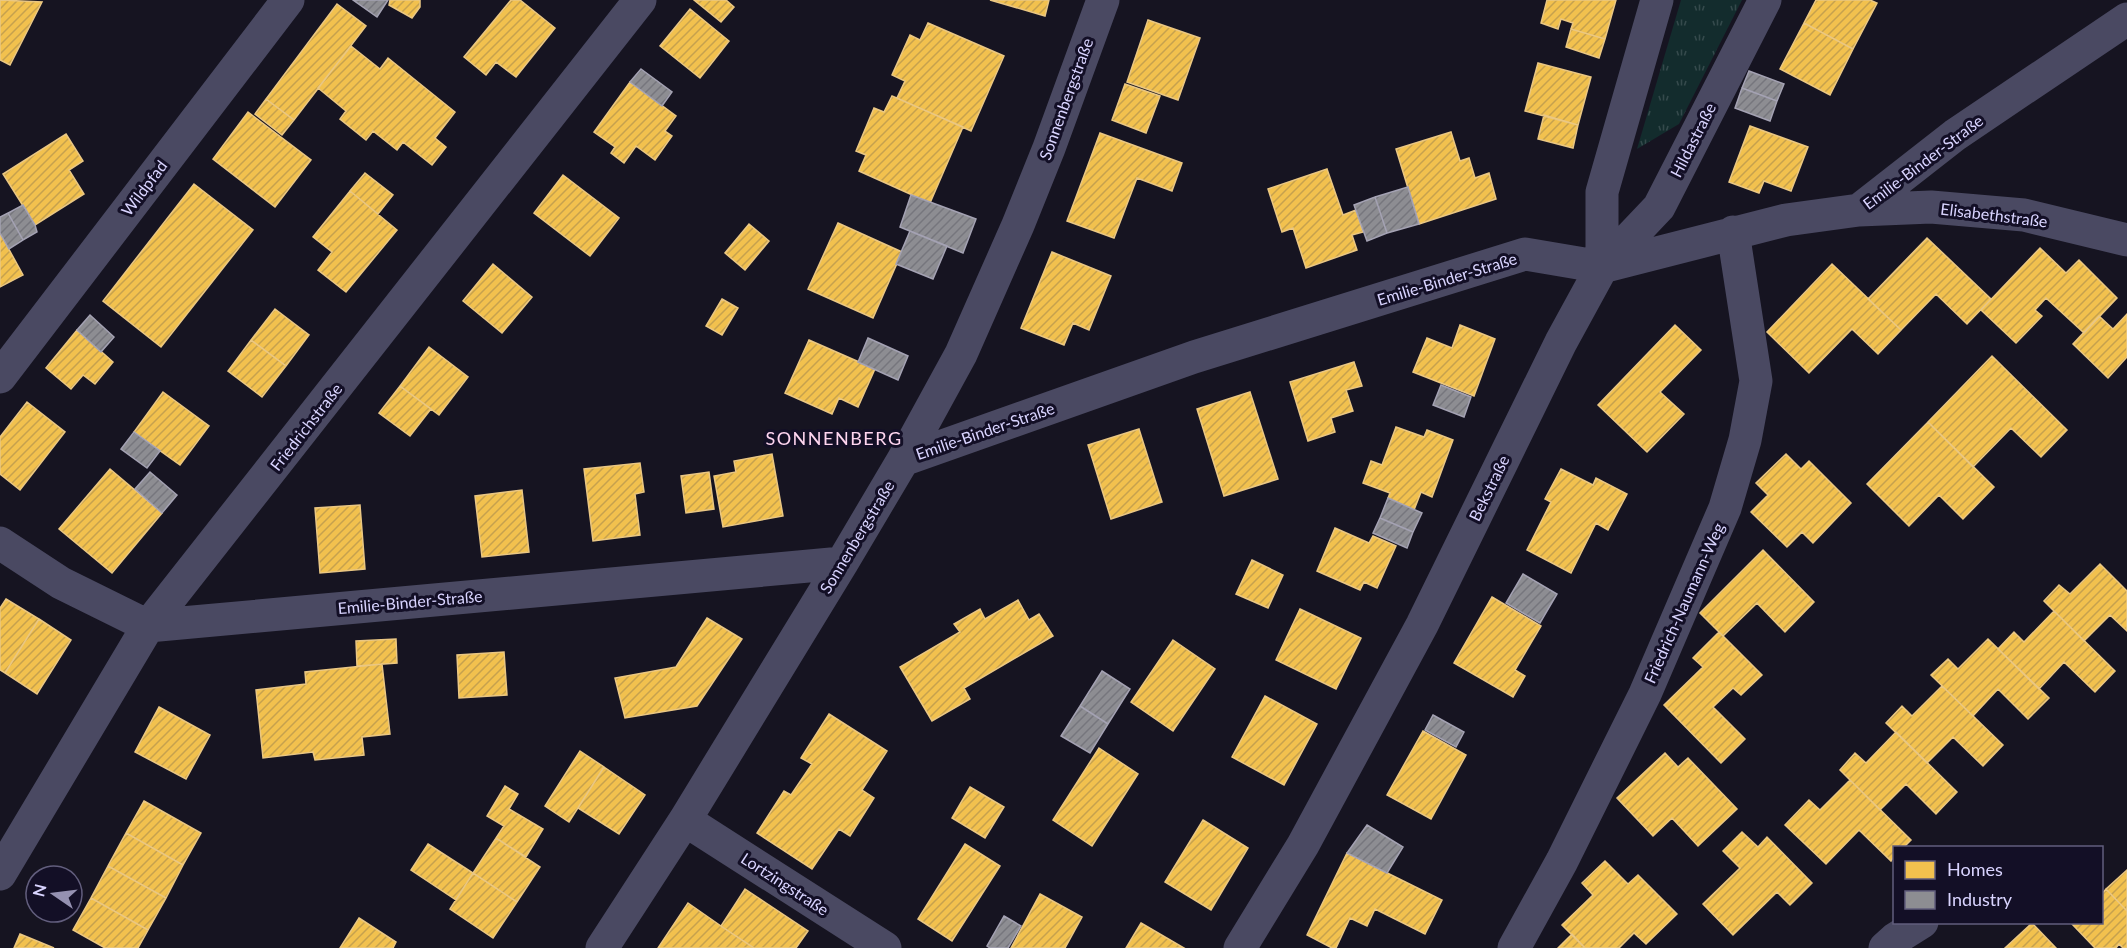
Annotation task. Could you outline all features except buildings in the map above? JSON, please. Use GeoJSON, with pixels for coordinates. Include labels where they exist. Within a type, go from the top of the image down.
{"type":"FeatureCollection","features":[{"type":"Feature","properties":{"kind":"street","name":"Wildpfad"},"geometry":{"type":"LineString","coordinates":[[0,377],[288,0]]}},
{"type":"Feature","properties":{"kind":"street","name":"Friedrichstraße"},"geometry":{"type":"LineString","coordinates":[[0,874],[148,626],[640,0]]}},
{"type":"Feature","properties":{"kind":"street","name":"Sonnenbergstraße"},"geometry":{"type":"LineString","coordinates":[[602,948],[685,820],[842,563],[903,460],[961,354],[1049,148],[1103,0]]}},
{"type":"Feature","properties":{"kind":"street","name":"Bekstraße"},"geometry":{"type":"LineString","coordinates":[[1240,948],[1303,845],[1416,635],[1561,342],[1602,267],[1602,192],[1657,0]]}},
{"type":"Feature","properties":{"kind":"street","name":"Hildastraße"},"geometry":{"type":"LineString","coordinates":[[1602,267],[1659,207],[1765,0]]}},
{"type":"Feature","properties":{"kind":"street","name":"Emilie-Binder-Straße"},"geometry":{"type":"LineString","coordinates":[[903,460],[1194,357],[1525,254],[1602,267],[1786,220],[1859,210],[1955,135],[2127,19]]}},
{"type":"Feature","properties":{"kind":"street","name":"Elisabethstraße"},"geometry":{"type":"LineString","coordinates":[[1859,210],[1930,207],[2024,215],[2127,240]]}},
{"type":"Feature","properties":{"kind":"street","name":"Friedrich-Naumann-Weg"},"geometry":{"type":"LineString","coordinates":[[1514,948],[1562,861],[1645,694],[1725,508],[1745,440],[1756,381],[1733,232]]}},
{"type":"Feature","properties":{"kind":"street"},"geometry":{"type":"LineString","coordinates":[[0,543],[61,583],[148,626]]}},
{"type":"Feature","properties":{"kind":"street","name":"Emilie-Binder-Straße"},"geometry":{"type":"LineString","coordinates":[[148,626],[842,563]]}},
{"type":"Feature","properties":{"kind":"street","name":"Lortzingstraße"},"geometry":{"type":"LineString","coordinates":[[685,820],[885,948]]}},
{"type":"Feature","properties":{"kind":"street"},"geometry":{"type":"LineString","coordinates":[[1886,948],[1895,939],[1919,924]]}},
{"type":"Feature","properties":{"kind":"green space"},"geometry":{"type":"Polygon","coordinates":[[[1681,0],[1742,0],[1679,124],[1637,149],[1681,0]]]}},
{"type":"Feature","properties":{"kind":"district","name":"SONNENBERG"},"geometry":{"type":"Point","coordinates":[834,439]}}]}
